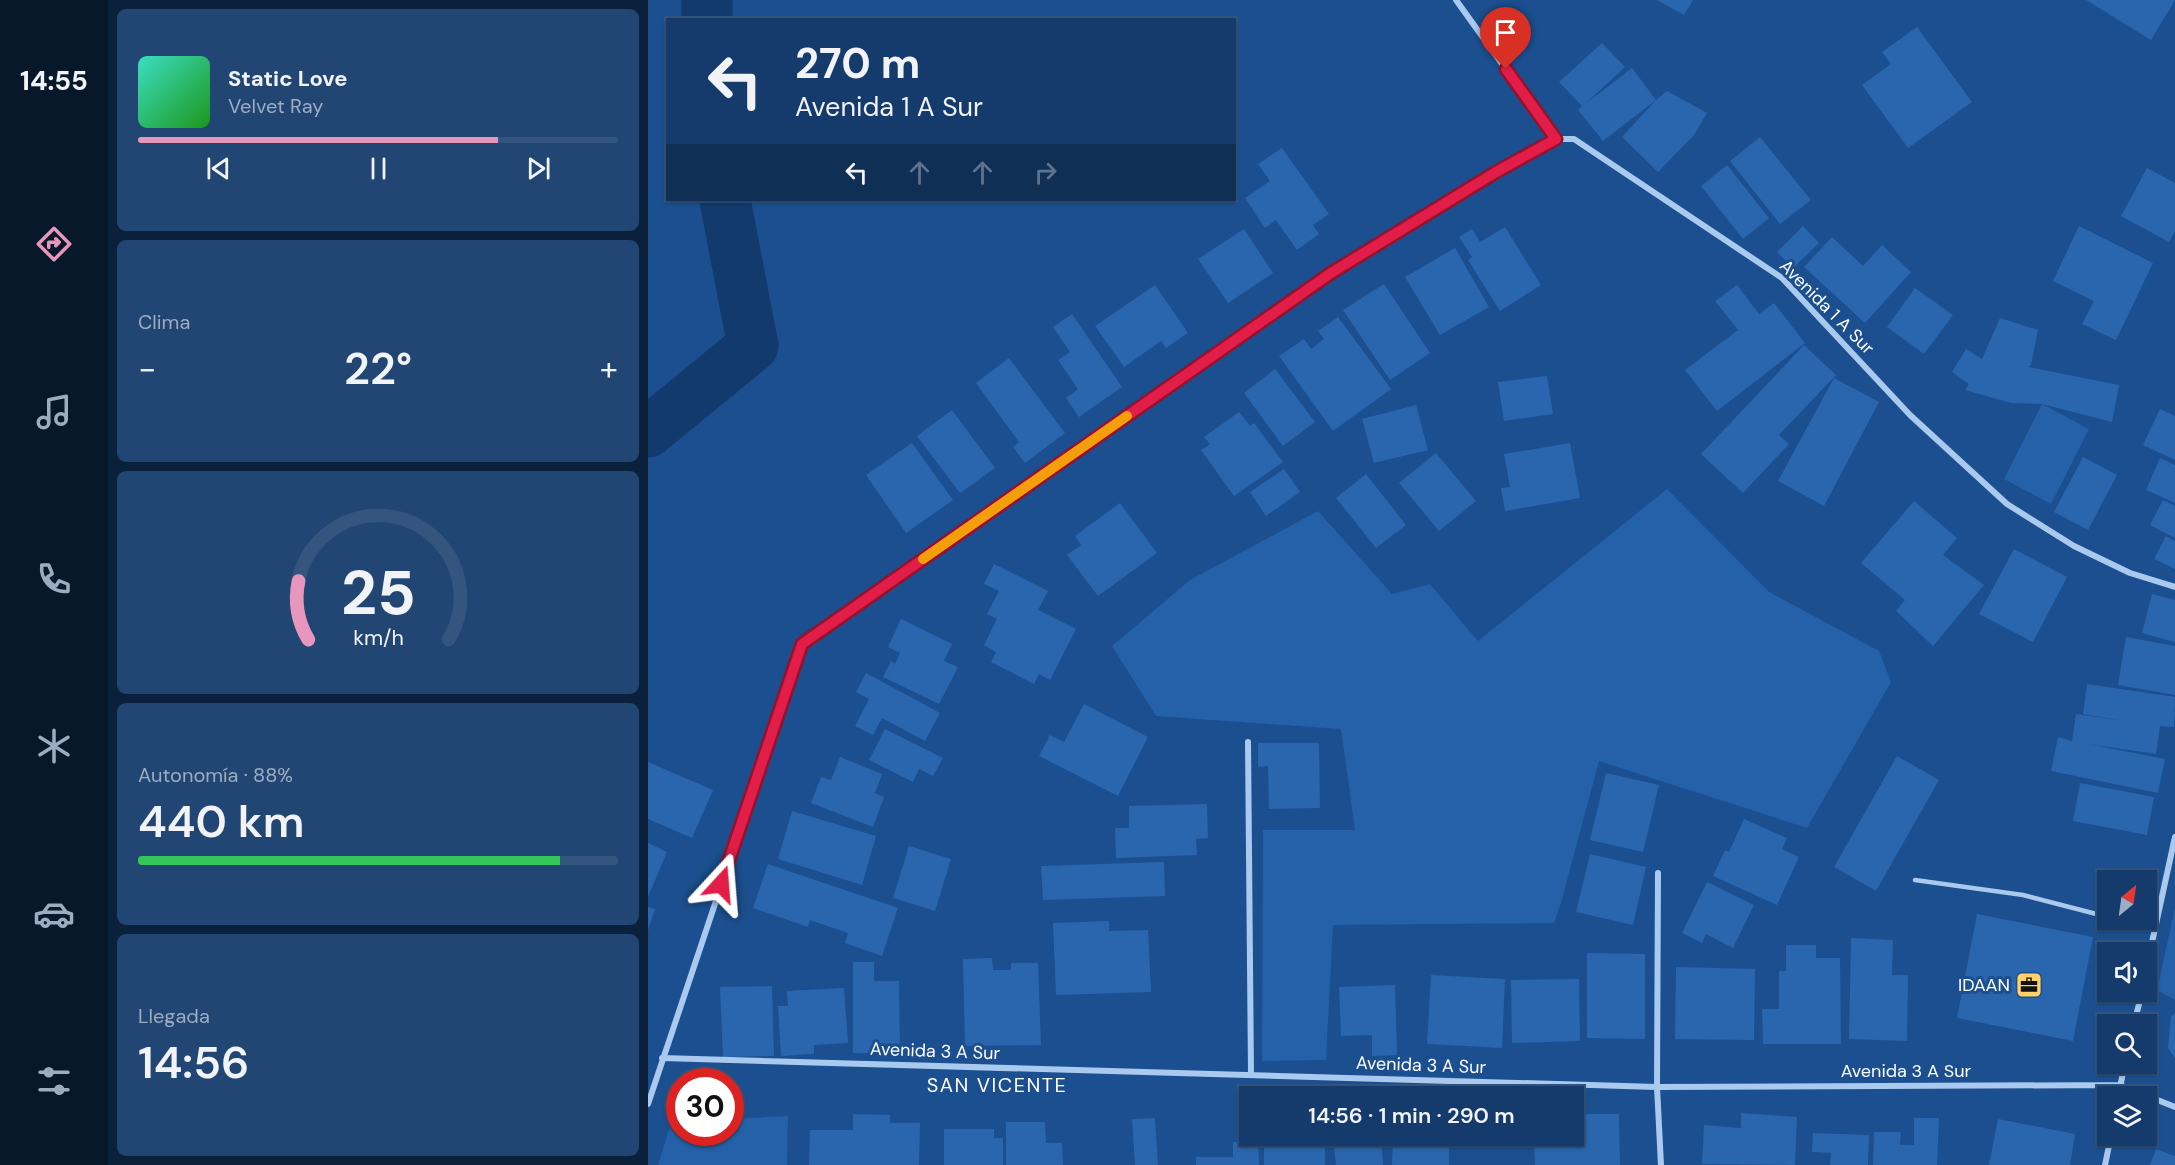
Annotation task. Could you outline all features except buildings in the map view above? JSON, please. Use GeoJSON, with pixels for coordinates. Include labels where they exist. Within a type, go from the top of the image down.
{"type":"FeatureCollection","features":[{"type":"Feature","properties":{"kind":"street"},"geometry":{"type":"LineString","coordinates":[[648,1104],[802,644],[1331,273],[1496,172],[1556,139],[1456,0]]}},
{"type":"Feature","properties":{"kind":"street","name":"Avenida 1 A Sur"},"geometry":{"type":"LineString","coordinates":[[1556,139],[1574,139],[1782,278],[1911,415],[2007,504],[2074,546],[2130,573],[2175,587]]}},
{"type":"Feature","properties":{"kind":"street"},"geometry":{"type":"LineString","coordinates":[[1248,742],[1251,1075]]}},
{"type":"Feature","properties":{"kind":"street"},"geometry":{"type":"LineString","coordinates":[[2157,924],[2175,837]]}},
{"type":"Feature","properties":{"kind":"street"},"geometry":{"type":"LineString","coordinates":[[1658,873],[1657,1087],[1661,1165]]}},
{"type":"Feature","properties":{"kind":"street","name":"Avenida 3 A Sur"},"geometry":{"type":"LineString","coordinates":[[662,1058],[1657,1087],[2120,1085],[2175,1107]]}},
{"type":"Feature","properties":{"kind":"street"},"geometry":{"type":"LineString","coordinates":[[2120,1085],[2123,1074]]}},
{"type":"Feature","properties":{"kind":"street"},"geometry":{"type":"LineString","coordinates":[[2105,1165],[2108,1146]]}},
{"type":"Feature","properties":{"kind":"lane"},"geometry":{"type":"LineString","coordinates":[[1915,880],[2023,895],[2097,914]]}},
{"type":"Feature","properties":{"kind":"shaded area"},"geometry":{"type":"Polygon","coordinates":[[[2042,404],[2089,429],[2051,504],[2004,479],[2042,404]]]}},
{"type":"Feature","properties":{"kind":"shaded area"},"geometry":{"type":"Polygon","coordinates":[[[1667,489],[1769,592],[1879,651],[1891,682],[1807,828],[1599,761],[1554,923],[1333,925],[1326,1060],[1262,1061],[1263,830],[1355,830],[1341,729],[1156,716],[1112,646],[1190,580],[1318,511],[1392,594],[1430,584],[1478,641],[1667,489]]]}},
{"type":"Feature","properties":{"kind":"shaded area"},"geometry":{"type":"Polygon","coordinates":[[[2175,908],[2175,1000],[2157,990],[2175,908]]]}},
{"type":"Feature","properties":{"kind":"shaded area"},"geometry":{"type":"Polygon","coordinates":[[[788,1116],[787,1165],[658,1165],[666,1139],[666,1146],[744,1146],[744,1118],[788,1116]]]}},
{"type":"Feature","properties":{"kind":"waterway"},"geometry":{"type":"LineString","coordinates":[[707,0],[707,18]]}},
{"type":"Feature","properties":{"kind":"waterway"},"geometry":{"type":"LineString","coordinates":[[648,432],[753,346],[725,201]]}},
{"type":"Feature","properties":{"kind":"slow traffic"},"geometry":{"type":"LineString","coordinates":[[923,559],[1127,416]]}},
{"type":"Feature","properties":{"kind":"place","name":"IDAAN"},"geometry":{"type":"Point","coordinates":[2029,985]}},
{"type":"Feature","properties":{"kind":"district","name":"SAN VICENTE"},"geometry":{"type":"Point","coordinates":[997,1085]}},
{"type":"Feature","properties":{"kind":"route"},"geometry":{"type":"LineString","coordinates":[[721,884],[802,644],[1331,273],[1496,172],[1556,139],[1506,69]]}}]}
